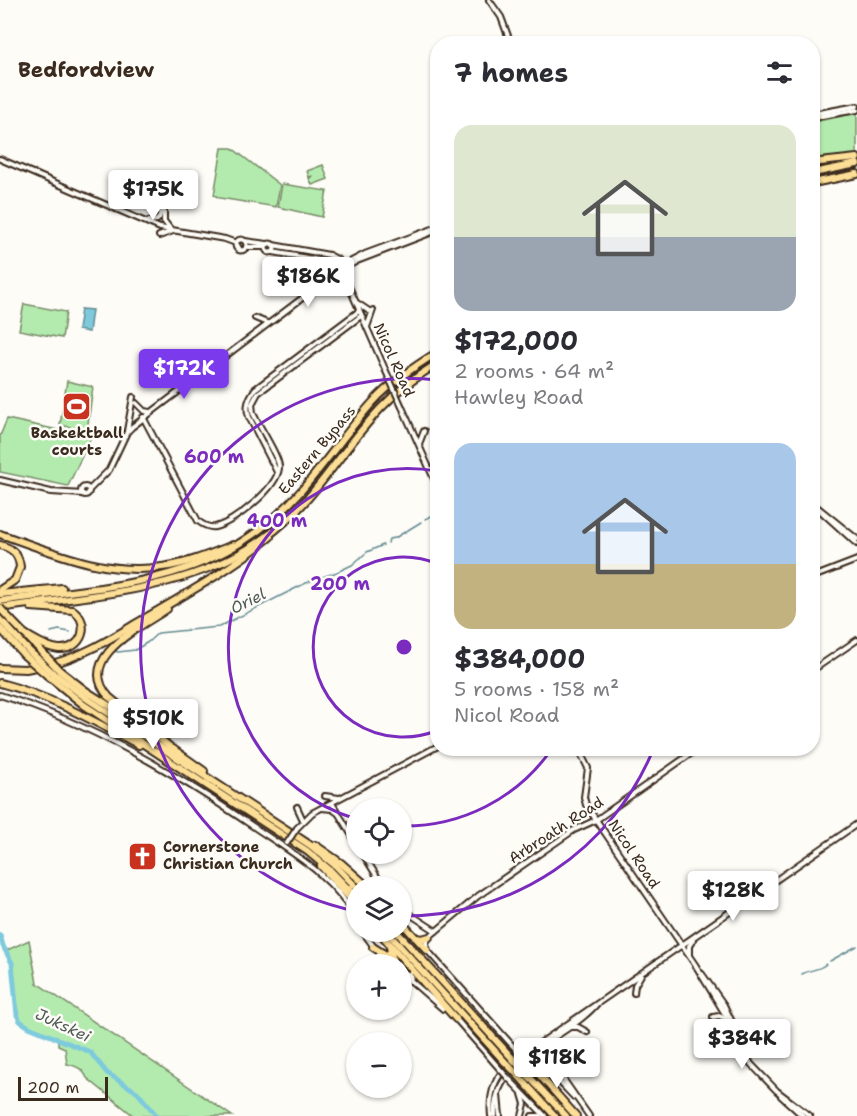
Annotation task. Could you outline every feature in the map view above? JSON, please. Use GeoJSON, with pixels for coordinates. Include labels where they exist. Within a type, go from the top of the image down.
{"type":"FeatureCollection","features":[{"type":"Feature","properties":{"kind":"highway"},"geometry":{"type":"LineString","coordinates":[[820,162],[857,158]]}},
{"type":"Feature","properties":{"kind":"highway"},"geometry":{"type":"LineString","coordinates":[[820,172],[857,164]]}},
{"type":"Feature","properties":{"kind":"highway"},"geometry":{"type":"LineString","coordinates":[[820,182],[857,174]]}},
{"type":"Feature","properties":{"kind":"highway","name":"Eastern Bypass"},"geometry":{"type":"LineString","coordinates":[[0,601],[153,579],[185,571],[222,555],[276,515],[299,493],[384,391],[430,357]]}},
{"type":"Feature","properties":{"kind":"highway","name":"Eastern Bypass"},"geometry":{"type":"LineString","coordinates":[[0,608],[142,588],[187,578],[233,557],[285,521],[316,489],[380,408],[430,369]]}},
{"type":"Feature","properties":{"kind":"highway"},"geometry":{"type":"LineString","coordinates":[[175,751],[109,697],[101,685],[100,666],[107,652],[120,641],[249,555],[276,532],[285,521]]}},
{"type":"Feature","properties":{"kind":"highway"},"geometry":{"type":"LineString","coordinates":[[0,534],[71,559],[124,569],[161,568],[183,563],[244,540]]}},
{"type":"Feature","properties":{"kind":"highway"},"geometry":{"type":"LineString","coordinates":[[0,545],[16,553],[20,567],[15,580],[0,592]]}},
{"type":"Feature","properties":{"kind":"highway"},"geometry":{"type":"LineString","coordinates":[[0,668],[26,669],[74,657],[205,583]]}},
{"type":"Feature","properties":{"kind":"highway"},"geometry":{"type":"LineString","coordinates":[[0,592],[91,588]]}},
{"type":"Feature","properties":{"kind":"highway"},"geometry":{"type":"LineString","coordinates":[[16,606],[69,608],[79,615],[84,627],[77,644],[63,649],[44,645],[23,633]]}},
{"type":"Feature","properties":{"kind":"highway"},"geometry":{"type":"LineString","coordinates":[[0,608],[44,654],[53,672],[84,705],[318,863],[346,894]]}},
{"type":"Feature","properties":{"kind":"highway"},"geometry":{"type":"LineString","coordinates":[[0,619],[27,653]]}},
{"type":"Feature","properties":{"kind":"highway"},"geometry":{"type":"LineString","coordinates":[[0,631],[89,700],[256,809],[327,858],[346,877]]}},
{"type":"Feature","properties":{"kind":"highway"},"geometry":{"type":"LineString","coordinates":[[53,672],[86,691],[231,792]]}},
{"type":"Feature","properties":{"kind":"highway"},"geometry":{"type":"LineString","coordinates":[[0,683],[36,694],[85,715],[179,767]]}},
{"type":"Feature","properties":{"kind":"highway"},"geometry":{"type":"LineString","coordinates":[[256,809],[327,852],[355,876]]}},
{"type":"Feature","properties":{"kind":"highway"},"geometry":{"type":"LineString","coordinates":[[285,842],[322,862],[346,887]]}},
{"type":"Feature","properties":{"kind":"highway"},"geometry":{"type":"LineString","coordinates":[[412,933],[420,939],[429,937]]}},
{"type":"Feature","properties":{"kind":"highway"},"geometry":{"type":"LineString","coordinates":[[412,934],[427,950]]}},
{"type":"Feature","properties":{"kind":"highway"},"geometry":{"type":"LineString","coordinates":[[387,942],[391,954]]}},
{"type":"Feature","properties":{"kind":"highway"},"geometry":{"type":"LineString","coordinates":[[391,942],[456,1019]]}},
{"type":"Feature","properties":{"kind":"highway"},"geometry":{"type":"LineString","coordinates":[[391,942],[505,1062],[518,1070],[566,1116]]}},
{"type":"Feature","properties":{"kind":"highway"},"geometry":{"type":"LineString","coordinates":[[406,942],[512,1058],[518,1070],[555,1116]]}},
{"type":"Feature","properties":{"kind":"highway"},"geometry":{"type":"LineString","coordinates":[[373,947],[384,955],[389,954],[391,950]]}},
{"type":"Feature","properties":{"kind":"highway"},"geometry":{"type":"LineString","coordinates":[[519,1053],[528,1060],[576,1116]]}},
{"type":"Feature","properties":{"kind":"highway"},"geometry":{"type":"LineString","coordinates":[[548,1084],[548,1079],[552,1077]]}},
{"type":"Feature","properties":{"kind":"main road"},"geometry":{"type":"LineString","coordinates":[[489,0],[501,17],[508,36]]}},
{"type":"Feature","properties":{"kind":"main road"},"geometry":{"type":"LineString","coordinates":[[820,116],[857,108]]}},
{"type":"Feature","properties":{"kind":"main road"},"geometry":{"type":"LineString","coordinates":[[0,159],[145,222],[172,230],[266,246]]}},
{"type":"Feature","properties":{"kind":"main road"},"geometry":{"type":"LineString","coordinates":[[145,222],[158,219],[166,193]]}},
{"type":"Feature","properties":{"kind":"main road"},"geometry":{"type":"LineString","coordinates":[[164,200],[164,221],[172,230]]}},
{"type":"Feature","properties":{"kind":"main road"},"geometry":{"type":"LineString","coordinates":[[159,236],[172,230]]}},
{"type":"Feature","properties":{"kind":"main road"},"geometry":{"type":"LineString","coordinates":[[127,432],[143,417],[340,268],[388,244],[430,231]]}},
{"type":"Feature","properties":{"kind":"main road"},"geometry":{"type":"LineString","coordinates":[[239,242],[240,250],[246,247],[273,245],[324,255],[347,264],[430,232]]}},
{"type":"Feature","properties":{"kind":"main road"},"geometry":{"type":"LineString","coordinates":[[218,238],[239,242],[246,247]]}},
{"type":"Feature","properties":{"kind":"main road"},"geometry":{"type":"LineString","coordinates":[[273,245],[273,252]]}},
{"type":"Feature","properties":{"kind":"main road"},"geometry":{"type":"LineString","coordinates":[[266,246],[267,252],[323,261],[340,268]]}},
{"type":"Feature","properties":{"kind":"main road"},"geometry":{"type":"LineString","coordinates":[[323,261],[324,255]]}},
{"type":"Feature","properties":{"kind":"main road","name":"Nicol Road"},"geometry":{"type":"LineString","coordinates":[[337,259],[430,469]]}},
{"type":"Feature","properties":{"kind":"main road"},"geometry":{"type":"LineString","coordinates":[[327,279],[338,280],[348,285]]}},
{"type":"Feature","properties":{"kind":"main road"},"geometry":{"type":"LineString","coordinates":[[355,300],[363,308],[371,311],[367,329]]}},
{"type":"Feature","properties":{"kind":"main road"},"geometry":{"type":"LineString","coordinates":[[258,429],[252,408],[258,393],[354,322],[360,314]]}},
{"type":"Feature","properties":{"kind":"main road"},"geometry":{"type":"LineString","coordinates":[[143,417],[198,521],[206,526],[221,525],[248,508],[272,484],[278,473],[271,453],[248,413],[249,398],[255,389],[360,314]]}},
{"type":"Feature","properties":{"kind":"main road"},"geometry":{"type":"LineString","coordinates":[[255,318],[268,323]]}},
{"type":"Feature","properties":{"kind":"main road"},"geometry":{"type":"LineString","coordinates":[[354,322],[360,322],[367,329]]}},
{"type":"Feature","properties":{"kind":"main road"},"geometry":{"type":"LineString","coordinates":[[305,352],[310,355]]}},
{"type":"Feature","properties":{"kind":"main road"},"geometry":{"type":"LineString","coordinates":[[0,480],[62,492],[85,490],[97,483],[109,470],[127,432],[133,397]]}},
{"type":"Feature","properties":{"kind":"main road"},"geometry":{"type":"LineString","coordinates":[[136,403],[144,411],[151,412]]}},
{"type":"Feature","properties":{"kind":"main road"},"geometry":{"type":"LineString","coordinates":[[419,444],[424,431]]}},
{"type":"Feature","properties":{"kind":"main road"},"geometry":{"type":"LineString","coordinates":[[820,508],[857,539]]}},
{"type":"Feature","properties":{"kind":"main road"},"geometry":{"type":"LineString","coordinates":[[820,511],[857,544]]}},
{"type":"Feature","properties":{"kind":"main road"},"geometry":{"type":"LineString","coordinates":[[820,574],[857,560]]}},
{"type":"Feature","properties":{"kind":"main road"},"geometry":{"type":"LineString","coordinates":[[820,665],[857,640]]}},
{"type":"Feature","properties":{"kind":"main road"},"geometry":{"type":"LineString","coordinates":[[0,695],[83,727],[123,746],[285,842],[341,894],[346,902]]}},
{"type":"Feature","properties":{"kind":"main road"},"geometry":{"type":"LineString","coordinates":[[285,842],[303,820],[321,808],[430,750]]}},
{"type":"Feature","properties":{"kind":"main road","name":"Nicol Road"},"geometry":{"type":"LineString","coordinates":[[582,756],[588,768],[584,800],[676,938],[724,1005],[737,1035]]}},
{"type":"Feature","properties":{"kind":"main road","name":"Arbroath Road"},"geometry":{"type":"LineString","coordinates":[[429,937],[478,896],[568,834],[596,820],[688,756]]}},
{"type":"Feature","properties":{"kind":"main road"},"geometry":{"type":"LineString","coordinates":[[325,796],[341,798]]}},
{"type":"Feature","properties":{"kind":"main road"},"geometry":{"type":"LineString","coordinates":[[338,812],[341,798]]}},
{"type":"Feature","properties":{"kind":"main road"},"geometry":{"type":"LineString","coordinates":[[332,803],[346,825]]}},
{"type":"Feature","properties":{"kind":"main road"},"geometry":{"type":"LineString","coordinates":[[297,807],[303,820]]}},
{"type":"Feature","properties":{"kind":"main road"},"geometry":{"type":"LineString","coordinates":[[321,808],[338,812]]}},
{"type":"Feature","properties":{"kind":"main road"},"geometry":{"type":"LineString","coordinates":[[493,1116],[492,1092],[505,1067],[857,824]]}},
{"type":"Feature","properties":{"kind":"main road"},"geometry":{"type":"LineString","coordinates":[[412,915],[436,931]]}},
{"type":"Feature","properties":{"kind":"main road"},"geometry":{"type":"LineString","coordinates":[[429,937],[426,943],[427,950],[519,1053]]}},
{"type":"Feature","properties":{"kind":"main road"},"geometry":{"type":"LineString","coordinates":[[672,953],[676,938],[683,940],[693,938]]}},
{"type":"Feature","properties":{"kind":"main road"},"geometry":{"type":"LineString","coordinates":[[672,953],[689,956],[689,946],[693,938]]}},
{"type":"Feature","properties":{"kind":"main road"},"geometry":{"type":"LineString","coordinates":[[370,942],[381,954]]}},
{"type":"Feature","properties":{"kind":"main road","name":"Nicol Road"},"geometry":{"type":"LineString","coordinates":[[696,966],[737,1035],[751,1064],[773,1088],[810,1116]]}},
{"type":"Feature","properties":{"kind":"main road"},"geometry":{"type":"LineString","coordinates":[[634,993],[635,985],[644,972]]}},
{"type":"Feature","properties":{"kind":"main road"},"geometry":{"type":"LineString","coordinates":[[412,983],[456,1019],[542,1116]]}},
{"type":"Feature","properties":{"kind":"main road"},"geometry":{"type":"LineString","coordinates":[[493,1116],[498,1089],[509,1071],[571,1027],[597,1003]]}},
{"type":"Feature","properties":{"kind":"main road"},"geometry":{"type":"LineString","coordinates":[[713,1017],[728,1019]]}},
{"type":"Feature","properties":{"kind":"main road"},"geometry":{"type":"LineString","coordinates":[[571,1027],[581,1028],[587,1032]]}},
{"type":"Feature","properties":{"kind":"main road"},"geometry":{"type":"LineString","coordinates":[[528,1060],[537,1064],[553,1063],[589,1116]]}},
{"type":"Feature","properties":{"kind":"main road"},"geometry":{"type":"LineString","coordinates":[[545,1064],[543,1073],[552,1077],[577,1100]]}},
{"type":"Feature","properties":{"kind":"main road"},"geometry":{"type":"LineString","coordinates":[[552,1077],[557,1070]]}},
{"type":"Feature","properties":{"kind":"main road"},"geometry":{"type":"LineString","coordinates":[[517,1087],[525,1101],[522,1116]]}},
{"type":"Feature","properties":{"kind":"main road"},"geometry":{"type":"LineString","coordinates":[[498,1089],[500,1116]]}},
{"type":"Feature","properties":{"kind":"main road","name":"Nicol Road"},"geometry":{"type":"LineString","coordinates":[[779,1093],[803,1116]]}},
{"type":"Feature","properties":{"kind":"main road"},"geometry":{"type":"LineString","coordinates":[[532,1116],[542,1116]]}},
{"type":"Feature","properties":{"kind":"green space"},"geometry":{"type":"Polygon","coordinates":[[[857,113],[857,155],[820,158],[820,121],[857,113]]]}},
{"type":"Feature","properties":{"kind":"green space"},"geometry":{"type":"Polygon","coordinates":[[[222,148],[232,148],[280,185],[276,207],[220,198],[214,195],[222,148]]]}},
{"type":"Feature","properties":{"kind":"green space"},"geometry":{"type":"Polygon","coordinates":[[[323,165],[328,179],[312,185],[309,178],[313,176],[309,177],[307,171],[323,165]]]}},
{"type":"Feature","properties":{"kind":"green space"},"geometry":{"type":"Polygon","coordinates":[[[282,184],[327,191],[322,217],[278,207],[282,184]]]}},
{"type":"Feature","properties":{"kind":"green space"},"geometry":{"type":"Polygon","coordinates":[[[24,304],[66,312],[62,338],[19,330],[24,304]]]}},
{"type":"Feature","properties":{"kind":"green space","name":"Baskektball courts"},"geometry":{"type":"Polygon","coordinates":[[[67,381],[93,387],[87,431],[60,425],[67,381]]]}},
{"type":"Feature","properties":{"kind":"green space"},"geometry":{"type":"Polygon","coordinates":[[[7,419],[91,437],[68,486],[0,472],[0,436],[7,419]]]}},
{"type":"Feature","properties":{"kind":"green space"},"geometry":{"type":"Polygon","coordinates":[[[29,940],[37,983],[232,1116],[134,1116],[87,1078],[82,1070],[67,1064],[65,1048],[58,1045],[58,1039],[30,1027],[17,1015],[12,963],[5,951],[29,940]]]}},
{"type":"Feature","properties":{"kind":"water"},"geometry":{"type":"Polygon","coordinates":[[[81,309],[92,310],[89,332],[78,330],[81,309]]]}},
{"type":"Feature","properties":{"kind":"waterway"},"geometry":{"type":"LineString","coordinates":[[425,519],[430,517]]}},
{"type":"Feature","properties":{"kind":"waterway","name":"Oriel"},"geometry":{"type":"LineString","coordinates":[[388,543],[389,539],[395,538],[421,522]]}},
{"type":"Feature","properties":{"kind":"waterway","name":"Oriel"},"geometry":{"type":"LineString","coordinates":[[115,651],[135,650],[158,633],[219,627],[308,582],[352,565],[367,552],[383,545]]}},
{"type":"Feature","properties":{"kind":"waterway"},"geometry":{"type":"LineString","coordinates":[[51,632],[59,630],[70,632]]}},
{"type":"Feature","properties":{"kind":"waterway","name":"Jukskei"},"geometry":{"type":"LineString","coordinates":[[0,935],[12,963],[17,1015],[20,1021],[29,1027],[90,1052],[107,1073],[137,1092],[157,1116]]}},
{"type":"Feature","properties":{"kind":"waterway"},"geometry":{"type":"LineString","coordinates":[[830,961],[857,946]]}},
{"type":"Feature","properties":{"kind":"waterway"},"geometry":{"type":"LineString","coordinates":[[802,974],[826,964]]}},
{"type":"Feature","properties":{"kind":"place","name":"Baskektball courts"},"geometry":{"type":"Point","coordinates":[77,406]}},
{"type":"Feature","properties":{"kind":"place","name":"Cornerstone Christian Church"},"geometry":{"type":"Point","coordinates":[142,856]}},
{"type":"Feature","properties":{"kind":"district","name":"Bedfordview"},"geometry":{"type":"Point","coordinates":[86,70]}}]}
